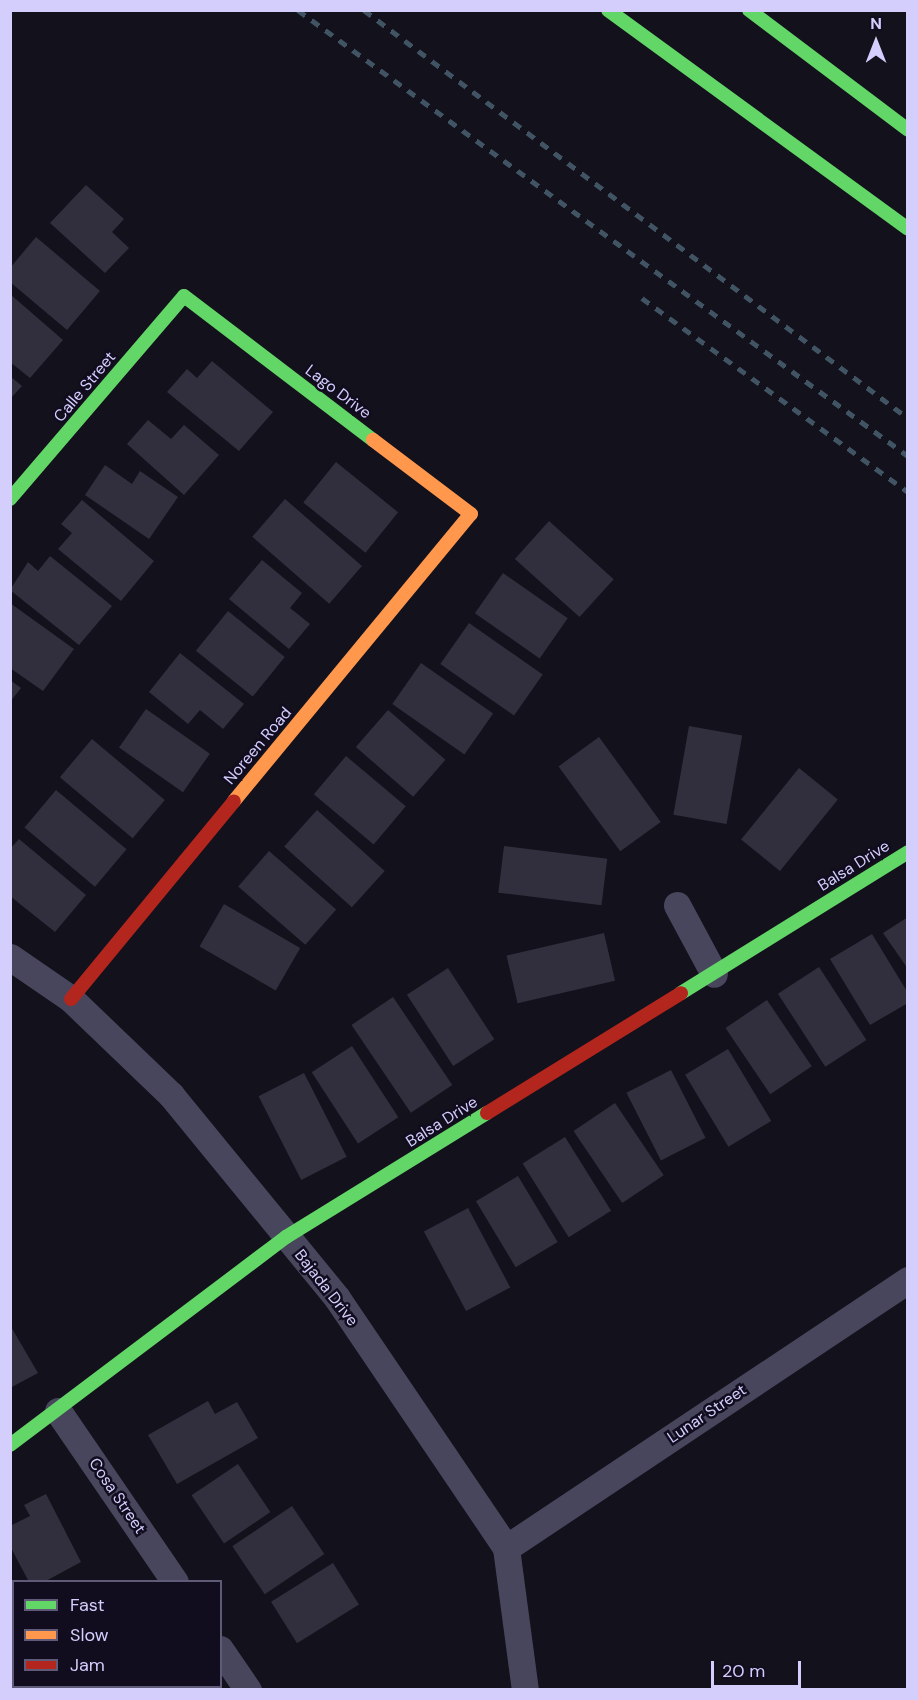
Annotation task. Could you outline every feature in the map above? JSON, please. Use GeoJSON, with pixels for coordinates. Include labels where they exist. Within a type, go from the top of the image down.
{"type":"FeatureCollection","features":[{"type":"Feature","properties":{"kind":"street"},"geometry":{"type":"LineString","coordinates":[[608,10],[908,229]]}},
{"type":"Feature","properties":{"kind":"street"},"geometry":{"type":"LineString","coordinates":[[749,10],[908,130]]}},
{"type":"Feature","properties":{"kind":"street","name":"Calle Street"},"geometry":{"type":"LineString","coordinates":[[10,499],[184,296]]}},
{"type":"Feature","properties":{"kind":"street","name":"Lago Drive"},"geometry":{"type":"LineString","coordinates":[[184,296],[471,514]]}},
{"type":"Feature","properties":{"kind":"street","name":"Noreen Road"},"geometry":{"type":"LineString","coordinates":[[71,999],[471,514]]}},
{"type":"Feature","properties":{"kind":"street","name":"Balsa Drive"},"geometry":{"type":"LineString","coordinates":[[10,1445],[286,1238],[908,852]]}},
{"type":"Feature","properties":{"kind":"street"},"geometry":{"type":"LineString","coordinates":[[677,905],[714,974]]}},
{"type":"Feature","properties":{"kind":"street","name":"Bajada Drive"},"geometry":{"type":"LineString","coordinates":[[10,957],[71,999],[171,1095],[337,1298],[506,1548],[525,1689]]}},
{"type":"Feature","properties":{"kind":"street","name":"Lunar Street"},"geometry":{"type":"LineString","coordinates":[[506,1548],[908,1280]]}},
{"type":"Feature","properties":{"kind":"street","name":"Cosa Street"},"geometry":{"type":"LineString","coordinates":[[58,1411],[174,1580]]}},
{"type":"Feature","properties":{"kind":"street"},"geometry":{"type":"LineString","coordinates":[[222,1651],[248,1689]]}},
{"type":"Feature","properties":{"kind":"building"},"geometry":{"type":"Polygon","coordinates":[[[86,185],[124,219],[112,232],[129,248],[105,273],[50,223],[86,185]]]}},
{"type":"Feature","properties":{"kind":"building"},"geometry":{"type":"Polygon","coordinates":[[[36,237],[100,291],[67,330],[10,282],[10,268],[36,237]]]}},
{"type":"Feature","properties":{"kind":"building"},"geometry":{"type":"Polygon","coordinates":[[[10,294],[63,340],[30,378],[10,362],[10,294]]]}},
{"type":"Feature","properties":{"kind":"building"},"geometry":{"type":"Polygon","coordinates":[[[212,361],[273,412],[239,451],[167,392],[187,369],[197,378],[212,361]]]}},
{"type":"Feature","properties":{"kind":"building"},"geometry":{"type":"Polygon","coordinates":[[[10,376],[22,386],[10,399],[10,376]]]}},
{"type":"Feature","properties":{"kind":"building"},"geometry":{"type":"Polygon","coordinates":[[[148,420],[171,439],[184,425],[219,455],[184,495],[127,444],[148,420]]]}},
{"type":"Feature","properties":{"kind":"building"},"geometry":{"type":"Polygon","coordinates":[[[336,462],[398,512],[365,553],[303,502],[336,462]]]}},
{"type":"Feature","properties":{"kind":"building"},"geometry":{"type":"Polygon","coordinates":[[[105,465],[132,484],[140,471],[178,497],[149,539],[85,495],[105,465]]]}},
{"type":"Feature","properties":{"kind":"building"},"geometry":{"type":"Polygon","coordinates":[[[285,499],[362,566],[329,604],[252,537],[285,499]]]}},
{"type":"Feature","properties":{"kind":"building"},"geometry":{"type":"Polygon","coordinates":[[[82,500],[154,561],[121,601],[58,549],[72,533],[61,524],[82,500]]]}},
{"type":"Feature","properties":{"kind":"building"},"geometry":{"type":"Polygon","coordinates":[[[549,521],[614,579],[580,617],[515,559],[549,521]]]}},
{"type":"Feature","properties":{"kind":"building"},"geometry":{"type":"Polygon","coordinates":[[[50,556],[112,606],[79,645],[10,590],[28,562],[38,571],[50,556]]]}},
{"type":"Feature","properties":{"kind":"building"},"geometry":{"type":"Polygon","coordinates":[[[262,560],[302,593],[290,608],[310,624],[289,649],[229,599],[262,560]]]}},
{"type":"Feature","properties":{"kind":"building"},"geometry":{"type":"Polygon","coordinates":[[[503,573],[568,618],[540,658],[475,613],[503,573]]]}},
{"type":"Feature","properties":{"kind":"building"},"geometry":{"type":"Polygon","coordinates":[[[10,603],[74,649],[43,691],[10,668],[10,603]]]}},
{"type":"Feature","properties":{"kind":"building"},"geometry":{"type":"Polygon","coordinates":[[[228,611],[285,657],[253,697],[196,651],[228,611]]]}},
{"type":"Feature","properties":{"kind":"building"},"geometry":{"type":"Polygon","coordinates":[[[469,623],[543,675],[514,716],[440,664],[469,623]]]}},
{"type":"Feature","properties":{"kind":"building"},"geometry":{"type":"Polygon","coordinates":[[[180,653],[244,704],[223,729],[200,710],[188,724],[149,692],[180,653]]]}},
{"type":"Feature","properties":{"kind":"building"},"geometry":{"type":"Polygon","coordinates":[[[421,663],[493,713],[464,754],[392,704],[421,663]]]}},
{"type":"Feature","properties":{"kind":"building"},"geometry":{"type":"Polygon","coordinates":[[[10,680],[21,688],[10,702],[10,680]]]}},
{"type":"Feature","properties":{"kind":"building"},"geometry":{"type":"Polygon","coordinates":[[[146,709],[210,754],[183,792],[119,748],[146,709]]]}},
{"type":"Feature","properties":{"kind":"building"},"geometry":{"type":"Polygon","coordinates":[[[388,710],[445,760],[413,797],[356,747],[388,710]]]}},
{"type":"Feature","properties":{"kind":"building"},"geometry":{"type":"Polygon","coordinates":[[[689,726],[742,735],[727,824],[673,815],[689,726]]]}},
{"type":"Feature","properties":{"kind":"building"},"geometry":{"type":"Polygon","coordinates":[[[599,737],[661,822],[620,851],[559,766],[599,737]]]}},
{"type":"Feature","properties":{"kind":"building"},"geometry":{"type":"Polygon","coordinates":[[[92,739],[165,800],[133,838],[60,777],[92,739]]]}},
{"type":"Feature","properties":{"kind":"building"},"geometry":{"type":"Polygon","coordinates":[[[346,756],[406,806],[374,844],[314,794],[346,756]]]}},
{"type":"Feature","properties":{"kind":"building"},"geometry":{"type":"Polygon","coordinates":[[[799,768],[838,799],[780,871],[741,839],[799,768]]]}},
{"type":"Feature","properties":{"kind":"building"},"geometry":{"type":"Polygon","coordinates":[[[56,790],[126,849],[95,887],[25,828],[56,790]]]}},
{"type":"Feature","properties":{"kind":"building"},"geometry":{"type":"Polygon","coordinates":[[[317,810],[385,871],[352,907],[284,846],[317,810]]]}},
{"type":"Feature","properties":{"kind":"building"},"geometry":{"type":"Polygon","coordinates":[[[19,839],[86,895],[55,932],[10,896],[10,849],[19,839]]]}},
{"type":"Feature","properties":{"kind":"building"},"geometry":{"type":"Polygon","coordinates":[[[504,846],[607,859],[601,905],[498,893],[504,846]]]}},
{"type":"Feature","properties":{"kind":"building"},"geometry":{"type":"Polygon","coordinates":[[[269,851],[336,909],[305,945],[238,886],[269,851]]]}},
{"type":"Feature","properties":{"kind":"building"},"geometry":{"type":"Polygon","coordinates":[[[224,904],[300,948],[276,990],[200,946],[224,904]]]}},
{"type":"Feature","properties":{"kind":"building"},"geometry":{"type":"Polygon","coordinates":[[[908,917],[908,969],[883,933],[908,917]]]}},
{"type":"Feature","properties":{"kind":"building"},"geometry":{"type":"Polygon","coordinates":[[[604,933],[615,981],[518,1003],[507,955],[604,933]]]}},
{"type":"Feature","properties":{"kind":"building"},"geometry":{"type":"Polygon","coordinates":[[[872,934],[908,993],[908,1003],[870,1025],[830,959],[872,934]]]}},
{"type":"Feature","properties":{"kind":"building"},"geometry":{"type":"Polygon","coordinates":[[[819,967],[866,1040],[825,1067],[778,994],[819,967]]]}},
{"type":"Feature","properties":{"kind":"building"},"geometry":{"type":"Polygon","coordinates":[[[448,968],[494,1039],[453,1066],[407,995],[448,968]]]}},
{"type":"Feature","properties":{"kind":"building"},"geometry":{"type":"Polygon","coordinates":[[[393,997],[452,1085],[411,1113],[352,1025],[393,997]]]}},
{"type":"Feature","properties":{"kind":"building"},"geometry":{"type":"Polygon","coordinates":[[[767,1000],[812,1066],[770,1094],[726,1028],[767,1000]]]}},
{"type":"Feature","properties":{"kind":"building"},"geometry":{"type":"Polygon","coordinates":[[[352,1046],[398,1117],[358,1143],[312,1072],[352,1046]]]}},
{"type":"Feature","properties":{"kind":"building"},"geometry":{"type":"Polygon","coordinates":[[[728,1049],[771,1121],[728,1147],[685,1075],[728,1049]]]}},
{"type":"Feature","properties":{"kind":"building"},"geometry":{"type":"Polygon","coordinates":[[[671,1070],[706,1138],[661,1160],[626,1093],[671,1070]]]}},
{"type":"Feature","properties":{"kind":"building"},"geometry":{"type":"Polygon","coordinates":[[[304,1073],[347,1157],[301,1180],[259,1096],[304,1073]]]}},
{"type":"Feature","properties":{"kind":"building"},"geometry":{"type":"Polygon","coordinates":[[[615,1103],[664,1175],[622,1203],[574,1131],[615,1103]]]}},
{"type":"Feature","properties":{"kind":"building"},"geometry":{"type":"Polygon","coordinates":[[[565,1137],[611,1211],[569,1237],[523,1163],[565,1137]]]}},
{"type":"Feature","properties":{"kind":"building"},"geometry":{"type":"Polygon","coordinates":[[[518,1176],[558,1242],[516,1267],[476,1201],[518,1176]]]}},
{"type":"Feature","properties":{"kind":"building"},"geometry":{"type":"Polygon","coordinates":[[[468,1208],[510,1287],[466,1311],[424,1231],[468,1208]]]}},
{"type":"Feature","properties":{"kind":"building"},"geometry":{"type":"Polygon","coordinates":[[[10,1325],[38,1373],[10,1388],[10,1325]]]}},
{"type":"Feature","properties":{"kind":"building"},"geometry":{"type":"Polygon","coordinates":[[[208,1401],[215,1414],[237,1402],[258,1438],[177,1484],[148,1435],[208,1401]]]}},
{"type":"Feature","properties":{"kind":"building"},"geometry":{"type":"Polygon","coordinates":[[[238,1464],[270,1512],[224,1543],[192,1495],[238,1464]]]}},
{"type":"Feature","properties":{"kind":"building"},"geometry":{"type":"Polygon","coordinates":[[[46,1494],[81,1562],[48,1580],[28,1580],[10,1546],[10,1526],[30,1516],[24,1505],[46,1494]]]}},
{"type":"Feature","properties":{"kind":"building"},"geometry":{"type":"Polygon","coordinates":[[[292,1506],[324,1554],[265,1594],[232,1546],[292,1506]]]}},
{"type":"Feature","properties":{"kind":"building"},"geometry":{"type":"Polygon","coordinates":[[[333,1563],[359,1605],[297,1643],[271,1602],[333,1563]]]}},
{"type":"Feature","properties":{"kind":"building"},"geometry":{"type":"Polygon","coordinates":[[[114,1688],[169,1688],[169,1690],[114,1690],[114,1688]]]}},
{"type":"Feature","properties":{"kind":"railway"},"geometry":{"type":"LineString","coordinates":[[298,10],[908,456]]}},
{"type":"Feature","properties":{"kind":"railway"},"geometry":{"type":"LineString","coordinates":[[364,10],[908,418]]}},
{"type":"Feature","properties":{"kind":"railway"},"geometry":{"type":"LineString","coordinates":[[642,298],[908,492]]}},
{"type":"Feature","properties":{"kind":"traffic: fast"},"geometry":{"type":"LineString","coordinates":[[608,10],[908,229]]}},
{"type":"Feature","properties":{"kind":"traffic: fast"},"geometry":{"type":"LineString","coordinates":[[749,10],[908,130]]}},
{"type":"Feature","properties":{"kind":"traffic: fast"},"geometry":{"type":"LineString","coordinates":[[10,499],[184,296],[373,440]]}},
{"type":"Feature","properties":{"kind":"traffic: fast"},"geometry":{"type":"LineString","coordinates":[[681,993],[908,852]]}},
{"type":"Feature","properties":{"kind":"traffic: fast"},"geometry":{"type":"LineString","coordinates":[[10,1445],[286,1237],[487,1113]]}},
{"type":"Feature","properties":{"kind":"traffic: slow"},"geometry":{"type":"LineString","coordinates":[[234,801],[471,514],[373,440]]}},
{"type":"Feature","properties":{"kind":"traffic: jam"},"geometry":{"type":"LineString","coordinates":[[71,999],[234,801]]}},
{"type":"Feature","properties":{"kind":"traffic: jam"},"geometry":{"type":"LineString","coordinates":[[487,1113],[681,993]]}}]}
